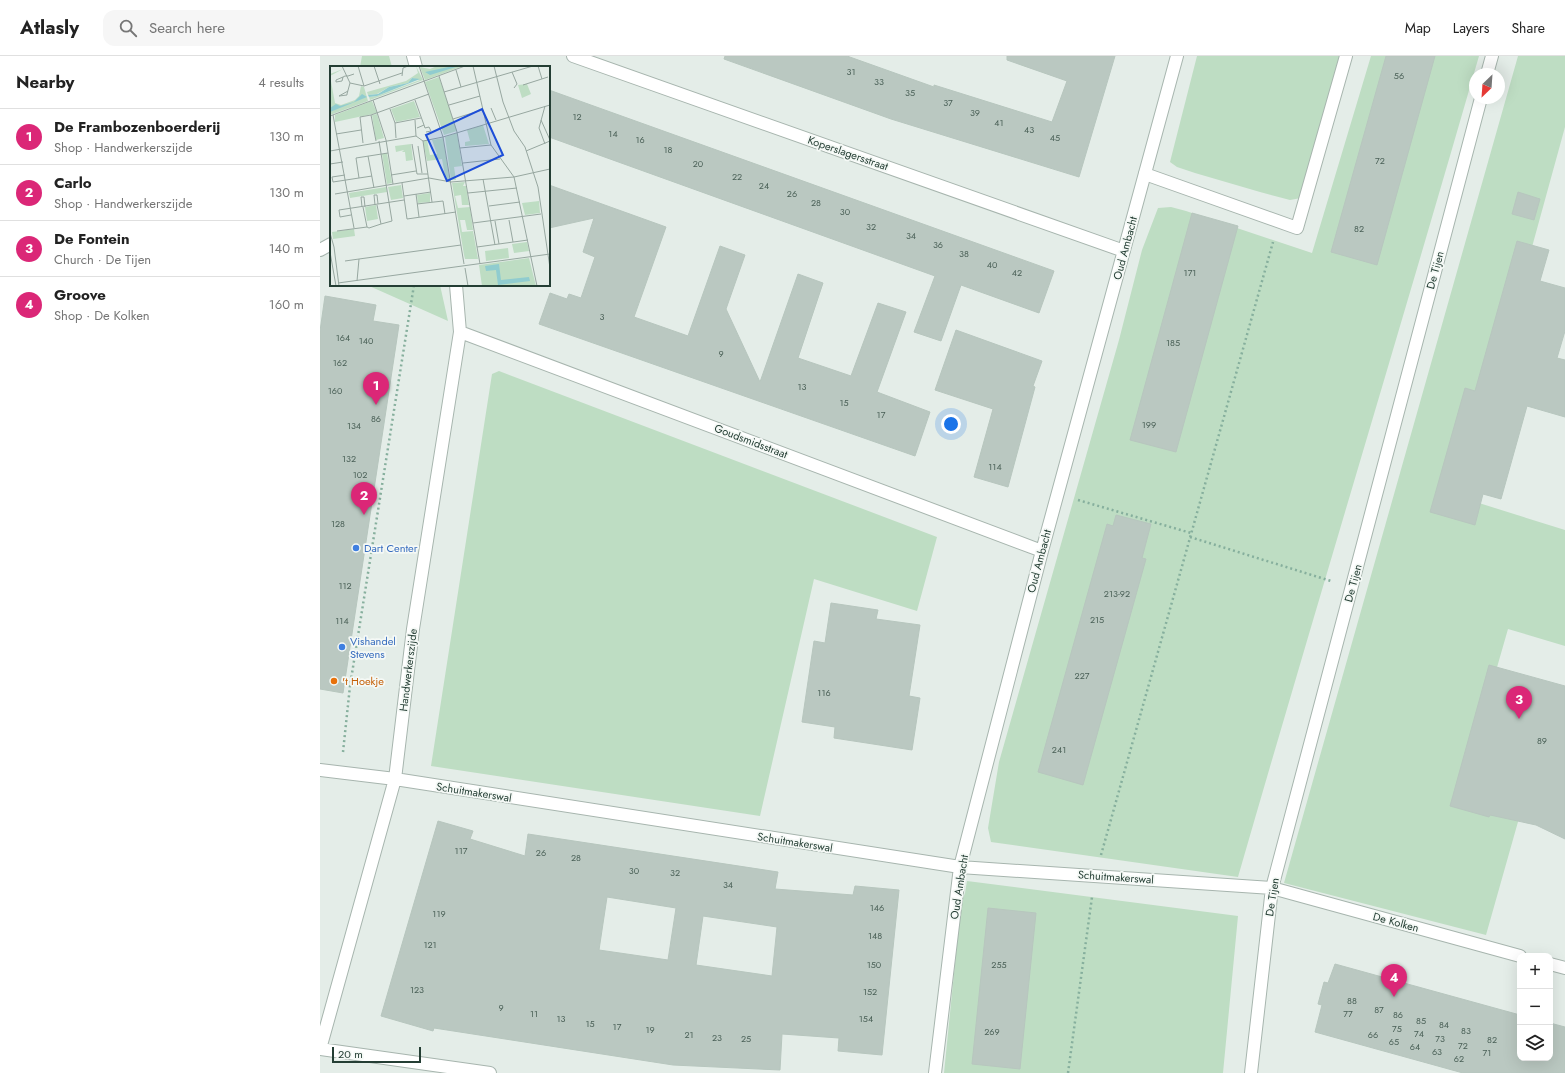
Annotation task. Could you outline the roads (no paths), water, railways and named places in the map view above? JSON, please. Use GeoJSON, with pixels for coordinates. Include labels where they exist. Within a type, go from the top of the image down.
{"type":"FeatureCollection","features":[{"type":"Feature","properties":{"kind":"street"},"geometry":{"type":"LineString","coordinates":[[413,56],[416,66]]}},
{"type":"Feature","properties":{"kind":"street","name":"Koperslagersstraat"},"geometry":{"type":"LineString","coordinates":[[573,56],[1124,251]]}},
{"type":"Feature","properties":{"kind":"street","name":"Oud Ambacht"},"geometry":{"type":"LineString","coordinates":[[935,1073],[960,867],[1057,494],[1178,56]]}},
{"type":"Feature","properties":{"kind":"street"},"geometry":{"type":"LineString","coordinates":[[1145,174],[1297,228],[1346,56]]}},
{"type":"Feature","properties":{"kind":"street"},"geometry":{"type":"LineString","coordinates":[[1489,68],[1492,56]]}},
{"type":"Feature","properties":{"kind":"street","name":"De Tijen"},"geometry":{"type":"LineString","coordinates":[[1251,1073],[1272,888],[1479,104]]}},
{"type":"Feature","properties":{"kind":"street"},"geometry":{"type":"LineString","coordinates":[[320,250],[330,245]]}},
{"type":"Feature","properties":{"kind":"street","name":"Handwerkerszijde"},"geometry":{"type":"LineString","coordinates":[[320,1049],[395,779],[413,629],[460,332],[456,286]]}},
{"type":"Feature","properties":{"kind":"street","name":"Goudsmidsstraat"},"geometry":{"type":"LineString","coordinates":[[460,332],[1042,551]]}},
{"type":"Feature","properties":{"kind":"street","name":"Schuitmakerswal"},"geometry":{"type":"LineString","coordinates":[[320,770],[395,779],[960,867],[1272,888]]}},
{"type":"Feature","properties":{"kind":"street","name":"De Kolken"},"geometry":{"type":"LineString","coordinates":[[1272,888],[1517,955]]}},
{"type":"Feature","properties":{"kind":"street"},"geometry":{"type":"LineString","coordinates":[[1553,965],[1565,968]]}},
{"type":"Feature","properties":{"kind":"street"},"geometry":{"type":"LineString","coordinates":[[320,1049],[490,1073]]}},
{"type":"Feature","properties":{"kind":"place","name":"De Frambozenboerderij"},"geometry":{"type":"Point","coordinates":[376,405]}},
{"type":"Feature","properties":{"kind":"place","name":"Carlo"},"geometry":{"type":"Point","coordinates":[364,515]}},
{"type":"Feature","properties":{"kind":"place","name":"Dart Center"},"geometry":{"type":"Point","coordinates":[356,548]}},
{"type":"Feature","properties":{"kind":"place","name":"Vishandel Stevens"},"geometry":{"type":"Point","coordinates":[342,647]}},
{"type":"Feature","properties":{"kind":"place","name":"'t Hoekje"},"geometry":{"type":"Point","coordinates":[334,681]}},
{"type":"Feature","properties":{"kind":"place","name":"De Fontein"},"geometry":{"type":"Point","coordinates":[1519,719]}},
{"type":"Feature","properties":{"kind":"place","name":"Groove"},"geometry":{"type":"Point","coordinates":[1394,997]}}]}
